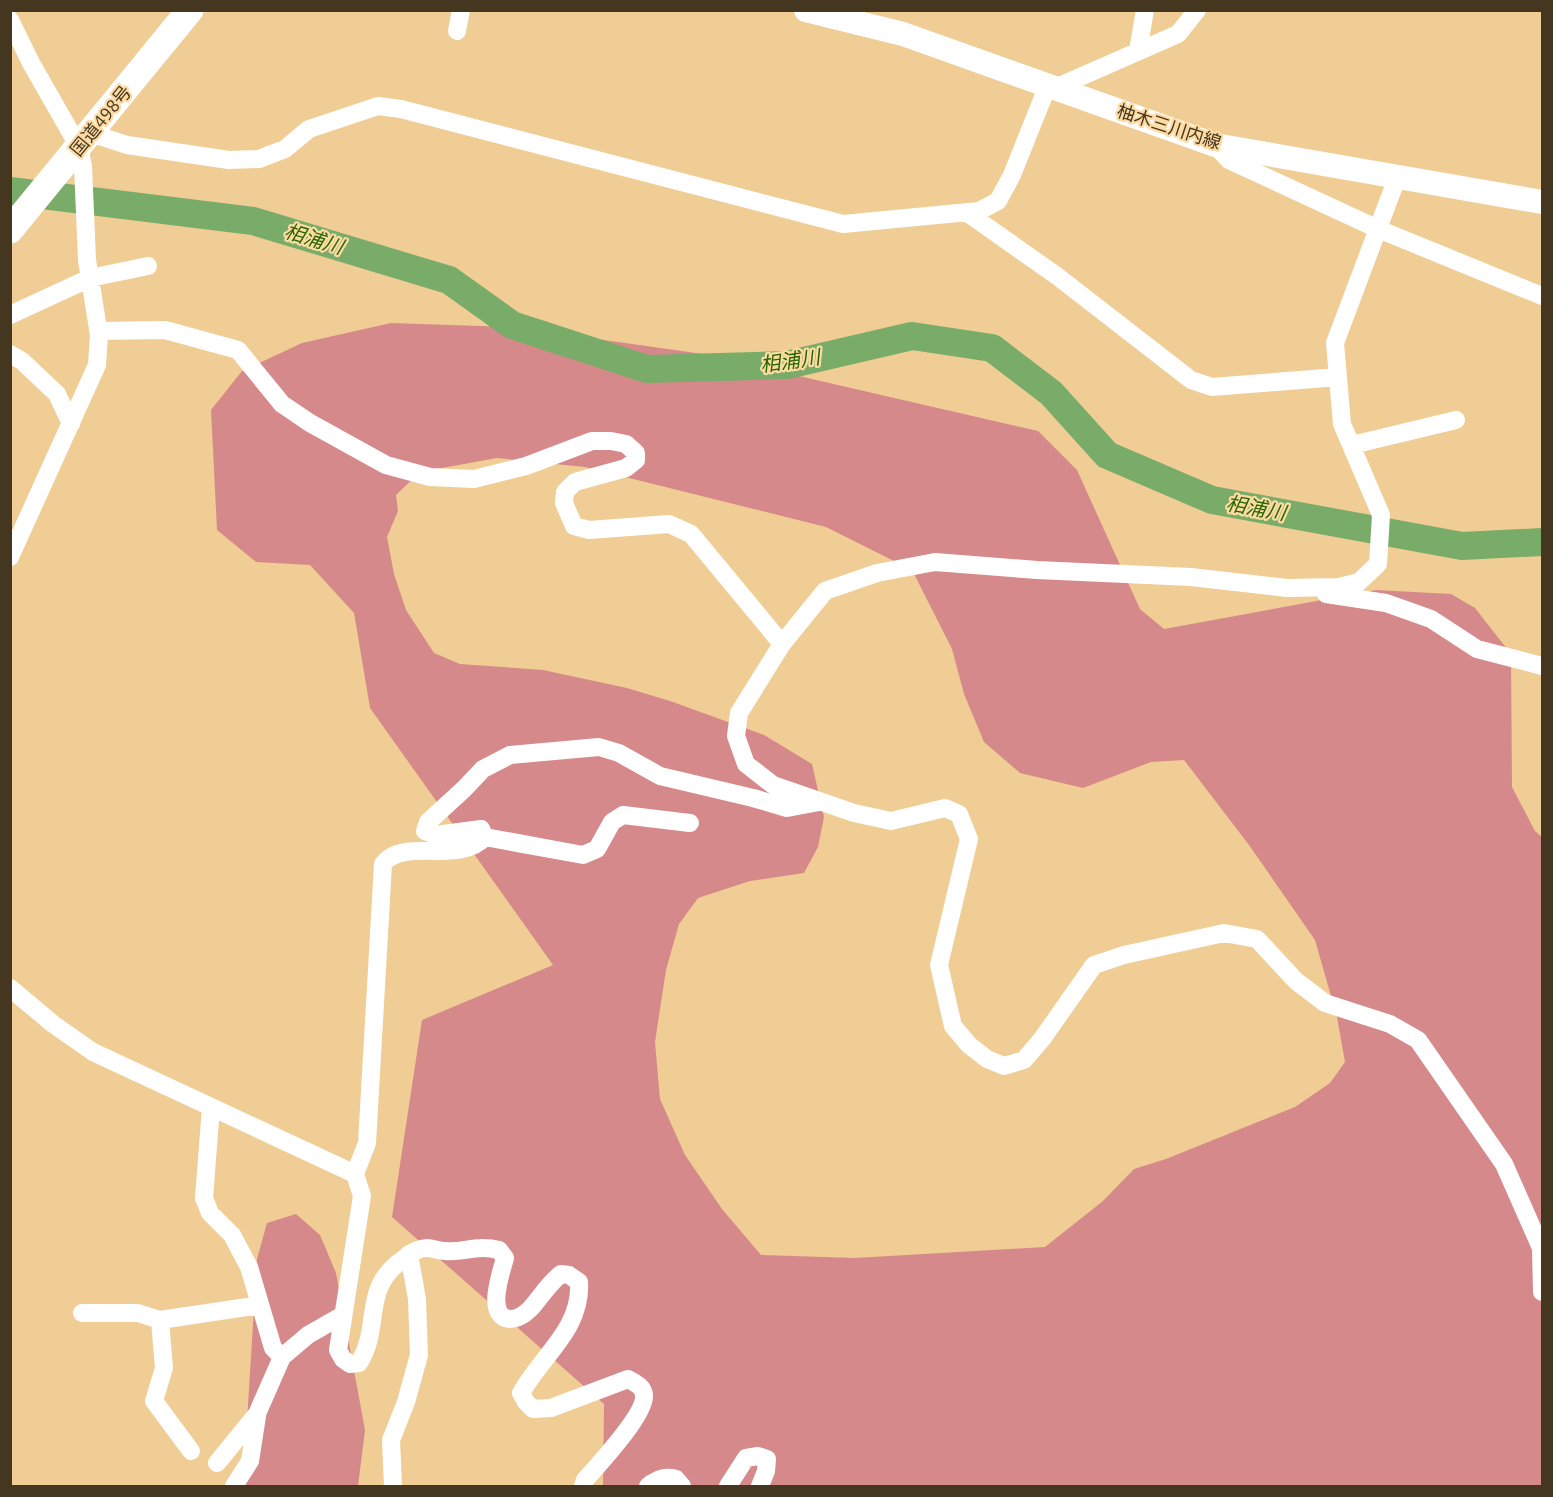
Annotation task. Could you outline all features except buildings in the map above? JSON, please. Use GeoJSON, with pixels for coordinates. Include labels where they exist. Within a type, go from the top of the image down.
{"type":"FeatureCollection","features":[{"type":"Feature","properties":{"kind":"highway","name":"国道498号"},"geometry":{"type":"LineString","coordinates":[[12,225],[81,150],[190,10]]}},
{"type":"Feature","properties":{"kind":"main road","name":"柚木三川内線"},"geometry":{"type":"LineString","coordinates":[[806,10],[903,34],[1215,144],[1542,202]]}},
{"type":"Feature","properties":{"kind":"street"},"geometry":{"type":"LineString","coordinates":[[457,31],[461,10]]}},
{"type":"Feature","properties":{"kind":"street"},"geometry":{"type":"LineString","coordinates":[[1138,51],[1145,10]]}},
{"type":"Feature","properties":{"kind":"street"},"geometry":{"type":"LineString","coordinates":[[81,150],[127,145],[229,160],[259,159],[285,148],[309,129],[378,106],[401,109],[843,224],[979,211],[998,201],[1051,87],[1178,34],[1197,10]]}},
{"type":"Feature","properties":{"kind":"street"},"geometry":{"type":"LineString","coordinates":[[10,20],[31,63],[81,150],[89,269],[98,331],[98,365],[10,557]]}},
{"type":"Feature","properties":{"kind":"street"},"geometry":{"type":"LineString","coordinates":[[1215,144],[1229,160],[1378,229],[1542,296]]}},
{"type":"Feature","properties":{"kind":"street"},"geometry":{"type":"LineString","coordinates":[[1397,178],[1335,343],[1342,424],[1382,515],[1378,564],[1359,582],[1339,587],[1311,588],[1256,585],[1191,577],[1037,570],[935,562],[877,573],[825,591],[782,644],[739,713],[736,736],[746,764],[773,785],[821,802],[891,821],[945,808],[959,814],[969,839],[939,965],[953,1026],[969,1045],[987,1059],[1004,1066],[1024,1060],[1042,1039],[1094,965],[1124,955],[1224,933],[1257,939],[1296,981],[1325,1003],[1390,1023],[1418,1040],[1504,1164],[1541,1248],[1542,1292]]}},
{"type":"Feature","properties":{"kind":"street"},"geometry":{"type":"LineString","coordinates":[[966,212],[1057,276],[1191,380],[1212,387],[1338,377]]}},
{"type":"Feature","properties":{"kind":"street"},"geometry":{"type":"LineString","coordinates":[[10,315],[89,269],[148,266]]}},
{"type":"Feature","properties":{"kind":"street"},"geometry":{"type":"LineString","coordinates":[[98,331],[165,330],[238,350],[282,404],[310,423],[386,465],[430,477],[474,479],[526,466],[592,441],[626,444],[636,453],[636,460],[626,468],[575,482],[566,492],[564,503],[574,526],[589,530],[669,524],[690,534],[782,644]]}},
{"type":"Feature","properties":{"kind":"street"},"geometry":{"type":"LineString","coordinates":[[10,354],[22,361],[57,394],[71,424]]}},
{"type":"Feature","properties":{"kind":"street"},"geometry":{"type":"LineString","coordinates":[[1352,445],[1456,420]]}},
{"type":"Feature","properties":{"kind":"street"},"geometry":{"type":"LineString","coordinates":[[1311,588],[1327,594],[1386,603],[1431,619],[1477,649],[1542,666]]}},
{"type":"Feature","properties":{"kind":"street"},"geometry":{"type":"LineString","coordinates":[[485,837],[481,829],[436,834],[425,831],[428,822],[483,769],[510,755],[598,747],[619,753],[660,776],[787,808],[821,802]]}},
{"type":"Feature","properties":{"kind":"street"},"geometry":{"type":"LineString","coordinates":[[485,837],[583,855],[597,849],[612,822],[623,815],[690,823]]}},
{"type":"Feature","properties":{"kind":"street"},"geometry":{"type":"LineString","coordinates":[[485,837],[478,845],[463,849],[404,853],[388,858],[383,864],[367,1143],[356,1174],[362,1196],[338,1350],[343,1359],[350,1364],[359,1363],[367,1350],[377,1288],[392,1267],[409,1254],[424,1248],[445,1251],[486,1246],[500,1250],[505,1258],[496,1301],[498,1312],[503,1318],[513,1319],[529,1311],[550,1283],[561,1274],[569,1275],[579,1282],[580,1297],[564,1335],[530,1377],[522,1393],[526,1402],[533,1409],[551,1408],[628,1379],[639,1385],[644,1394],[643,1404],[619,1441],[585,1480],[583,1486]]}},
{"type":"Feature","properties":{"kind":"street"},"geometry":{"type":"LineString","coordinates":[[10,988],[53,1024],[93,1052],[356,1174]]}},
{"type":"Feature","properties":{"kind":"street"},"geometry":{"type":"LineString","coordinates":[[212,1107],[204,1198],[210,1213],[232,1235],[249,1267],[273,1348],[282,1357]]}},
{"type":"Feature","properties":{"kind":"street"},"geometry":{"type":"LineString","coordinates":[[393,1486],[391,1440],[406,1402],[419,1355],[417,1299],[409,1254]]}},
{"type":"Feature","properties":{"kind":"street"},"geometry":{"type":"LineString","coordinates":[[82,1313],[138,1313],[160,1320],[260,1305]]}},
{"type":"Feature","properties":{"kind":"street"},"geometry":{"type":"LineString","coordinates":[[218,1463],[257,1414],[282,1357],[308,1335],[343,1315]]}},
{"type":"Feature","properties":{"kind":"street"},"geometry":{"type":"LineString","coordinates":[[160,1320],[164,1368],[154,1401],[191,1451]]}},
{"type":"Feature","properties":{"kind":"street"},"geometry":{"type":"LineString","coordinates":[[234,1486],[250,1461],[257,1414]]}},
{"type":"Feature","properties":{"kind":"street"},"geometry":{"type":"LineString","coordinates":[[728,1486],[746,1458],[758,1456],[767,1459],[766,1471],[760,1486]]}},
{"type":"Feature","properties":{"kind":"street"},"geometry":{"type":"LineString","coordinates":[[648,1486],[667,1476],[676,1479],[682,1486]]}},
{"type":"Feature","properties":{"kind":"shaded area"},"geometry":{"type":"Polygon","coordinates":[[[391,323],[512,327],[703,354],[1038,431],[1077,470],[1140,609],[1164,629],[1376,590],[1451,594],[1475,608],[1511,654],[1512,787],[1535,831],[1542,837],[1542,1486],[603,1486],[604,1404],[392,1217],[422,1020],[553,965],[370,708],[354,613],[310,565],[256,562],[217,530],[211,410],[242,371],[302,343],[391,323]],[[497,458],[420,472],[396,495],[398,511],[387,537],[394,574],[406,610],[434,653],[460,664],[543,670],[627,688],[764,735],[812,764],[824,817],[818,847],[804,873],[750,881],[698,898],[679,924],[666,970],[655,1042],[660,1099],[685,1155],[722,1209],[761,1255],[855,1258],[1045,1247],[1103,1201],[1134,1169],[1166,1159],[1295,1107],[1330,1083],[1345,1062],[1337,1017],[1315,940],[1249,845],[1184,760],[1151,762],[1083,788],[1020,773],[984,742],[964,694],[952,649],[912,570],[826,527],[585,467],[497,458]]]}},
{"type":"Feature","properties":{"kind":"shaded area"},"geometry":{"type":"Polygon","coordinates":[[[296,1214],[320,1235],[336,1273],[365,1430],[358,1486],[243,1486],[257,1259],[267,1223],[296,1214]]]}},
{"type":"Feature","properties":{"kind":"waterway","name":"相浦川"},"geometry":{"type":"LineString","coordinates":[[10,191],[253,221],[449,280],[512,325],[647,369],[787,365],[912,336],[992,348],[1051,393],[1107,455],[1212,500],[1462,546],[1542,542]]}}]}
